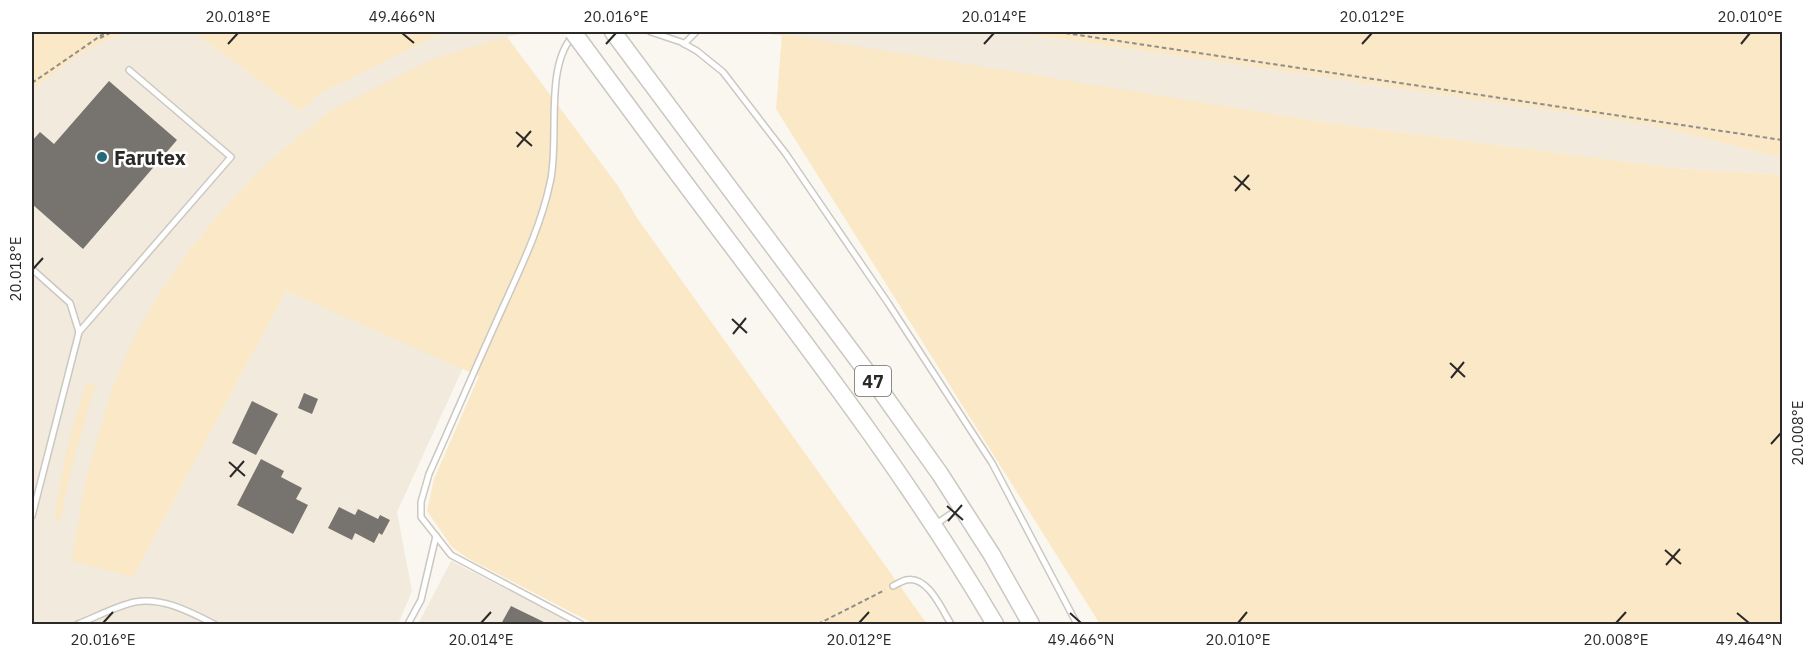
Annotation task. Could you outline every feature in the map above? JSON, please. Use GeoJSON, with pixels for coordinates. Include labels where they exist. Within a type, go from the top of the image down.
{"type":"FeatureCollection","features":[{"type":"Feature","properties":{"kind":"main road","name":"47"},"geometry":{"type":"LineString","coordinates":[[573,32],[780,308],[883,450],[995,624]]}},
{"type":"Feature","properties":{"kind":"main road","name":"47"},"geometry":{"type":"LineString","coordinates":[[613,32],[884,396],[962,507],[1031,624]]}},
{"type":"Feature","properties":{"kind":"lane"},"geometry":{"type":"LineString","coordinates":[[579,32],[564,47],[560,58],[551,181],[545,205],[520,268],[426,483],[421,502],[421,517],[452,555],[459,560],[581,624]]}},
{"type":"Feature","properties":{"kind":"lane"},"geometry":{"type":"LineString","coordinates":[[651,32],[684,44],[710,61],[734,84],[786,154],[888,303],[992,463],[1077,624]]}},
{"type":"Feature","properties":{"kind":"lane"},"geometry":{"type":"LineString","coordinates":[[684,44],[696,32]]}},
{"type":"Feature","properties":{"kind":"lane"},"geometry":{"type":"LineString","coordinates":[[32,516],[79,332],[231,157],[129,70]]}},
{"type":"Feature","properties":{"kind":"lane"},"geometry":{"type":"LineString","coordinates":[[32,269],[70,303],[79,332]]}},
{"type":"Feature","properties":{"kind":"lane"},"geometry":{"type":"LineString","coordinates":[[933,526],[962,507]]}},
{"type":"Feature","properties":{"kind":"lane"},"geometry":{"type":"LineString","coordinates":[[408,624],[421,600],[436,536]]}},
{"type":"Feature","properties":{"kind":"lane"},"geometry":{"type":"LineString","coordinates":[[893,586],[906,580],[922,583],[934,596],[951,624]]}},
{"type":"Feature","properties":{"kind":"lane"},"geometry":{"type":"LineString","coordinates":[[78,624],[133,602],[145,601],[167,604],[214,624]]}},
{"type":"Feature","properties":{"kind":"path"},"geometry":{"type":"LineString","coordinates":[[32,83],[106,32]]}},
{"type":"Feature","properties":{"kind":"path"},"geometry":{"type":"LineString","coordinates":[[93,42],[112,32]]}},
{"type":"Feature","properties":{"kind":"path"},"geometry":{"type":"LineString","coordinates":[[1058,32],[1782,140]]}},
{"type":"Feature","properties":{"kind":"path"},"geometry":{"type":"LineString","coordinates":[[818,624],[893,586]]}},
{"type":"Feature","properties":{"kind":"shaded area"},"geometry":{"type":"Polygon","coordinates":[[[32,32],[125,32],[83,52],[32,90],[32,32]]]}},
{"type":"Feature","properties":{"kind":"shaded area"},"geometry":{"type":"Polygon","coordinates":[[[125,32],[194,32],[300,111],[321,93],[444,32],[529,32],[507,37],[328,112],[264,167],[219,214],[158,295],[105,569],[133,577],[286,291],[463,368],[397,512],[412,591],[398,624],[32,624],[32,90],[83,52],[125,32]]]}},
{"type":"Feature","properties":{"kind":"shaded area"},"geometry":{"type":"Polygon","coordinates":[[[194,32],[444,32],[321,93],[300,111],[194,32]]]}},
{"type":"Feature","properties":{"kind":"shaded area"},"geometry":{"type":"Polygon","coordinates":[[[758,32],[1013,32],[1656,126],[1782,158],[1782,175],[1674,168],[1328,123],[758,32]]]}},
{"type":"Feature","properties":{"kind":"shaded area"},"geometry":{"type":"Polygon","coordinates":[[[1013,32],[1782,32],[1782,158],[1656,126],[1013,32]]]}},
{"type":"Feature","properties":{"kind":"shaded area"},"geometry":{"type":"Polygon","coordinates":[[[782,34],[1328,123],[1674,168],[1782,175],[1782,624],[1100,624],[776,109],[782,34]]]}},
{"type":"Feature","properties":{"kind":"shaded area"},"geometry":{"type":"Polygon","coordinates":[[[507,37],[618,186],[637,218],[927,624],[594,624],[469,559],[452,547],[427,511],[434,479],[479,376],[286,291],[133,577],[72,561],[84,487],[112,389],[132,342],[158,295],[219,214],[264,166],[328,112],[430,60],[507,37]]]}},
{"type":"Feature","properties":{"kind":"shaded area"},"geometry":{"type":"Polygon","coordinates":[[[87,383],[95,385],[71,469],[60,522],[55,521],[67,451],[87,383]]]}},
{"type":"Feature","properties":{"kind":"shaded area"},"geometry":{"type":"Polygon","coordinates":[[[451,561],[575,624],[418,624],[451,561]]]}},
{"type":"Feature","properties":{"kind":"building","name":"Farutex"},"geometry":{"type":"Polygon","coordinates":[[[109,81],[177,140],[83,249],[32,204],[32,141],[40,132],[54,144],[109,81]]]}},
{"type":"Feature","properties":{"kind":"building"},"geometry":{"type":"Polygon","coordinates":[[[304,393],[318,399],[312,414],[298,408],[304,393]]]}},
{"type":"Feature","properties":{"kind":"building"},"geometry":{"type":"Polygon","coordinates":[[[252,401],[278,414],[256,455],[232,443],[252,401]]]}},
{"type":"Feature","properties":{"kind":"building"},"geometry":{"type":"Polygon","coordinates":[[[261,459],[284,471],[281,477],[302,488],[296,499],[308,505],[293,534],[237,505],[261,459]]]}},
{"type":"Feature","properties":{"kind":"building"},"geometry":{"type":"Polygon","coordinates":[[[339,507],[355,515],[358,509],[378,519],[380,515],[390,520],[382,535],[379,533],[374,543],[355,533],[352,540],[328,528],[339,507]]]}},
{"type":"Feature","properties":{"kind":"building"},"geometry":{"type":"Polygon","coordinates":[[[511,606],[548,624],[501,624],[511,606]]]}},
{"type":"Feature","properties":{"kind":"place","name":"Farutex"},"geometry":{"type":"Point","coordinates":[102,157]}}]}
